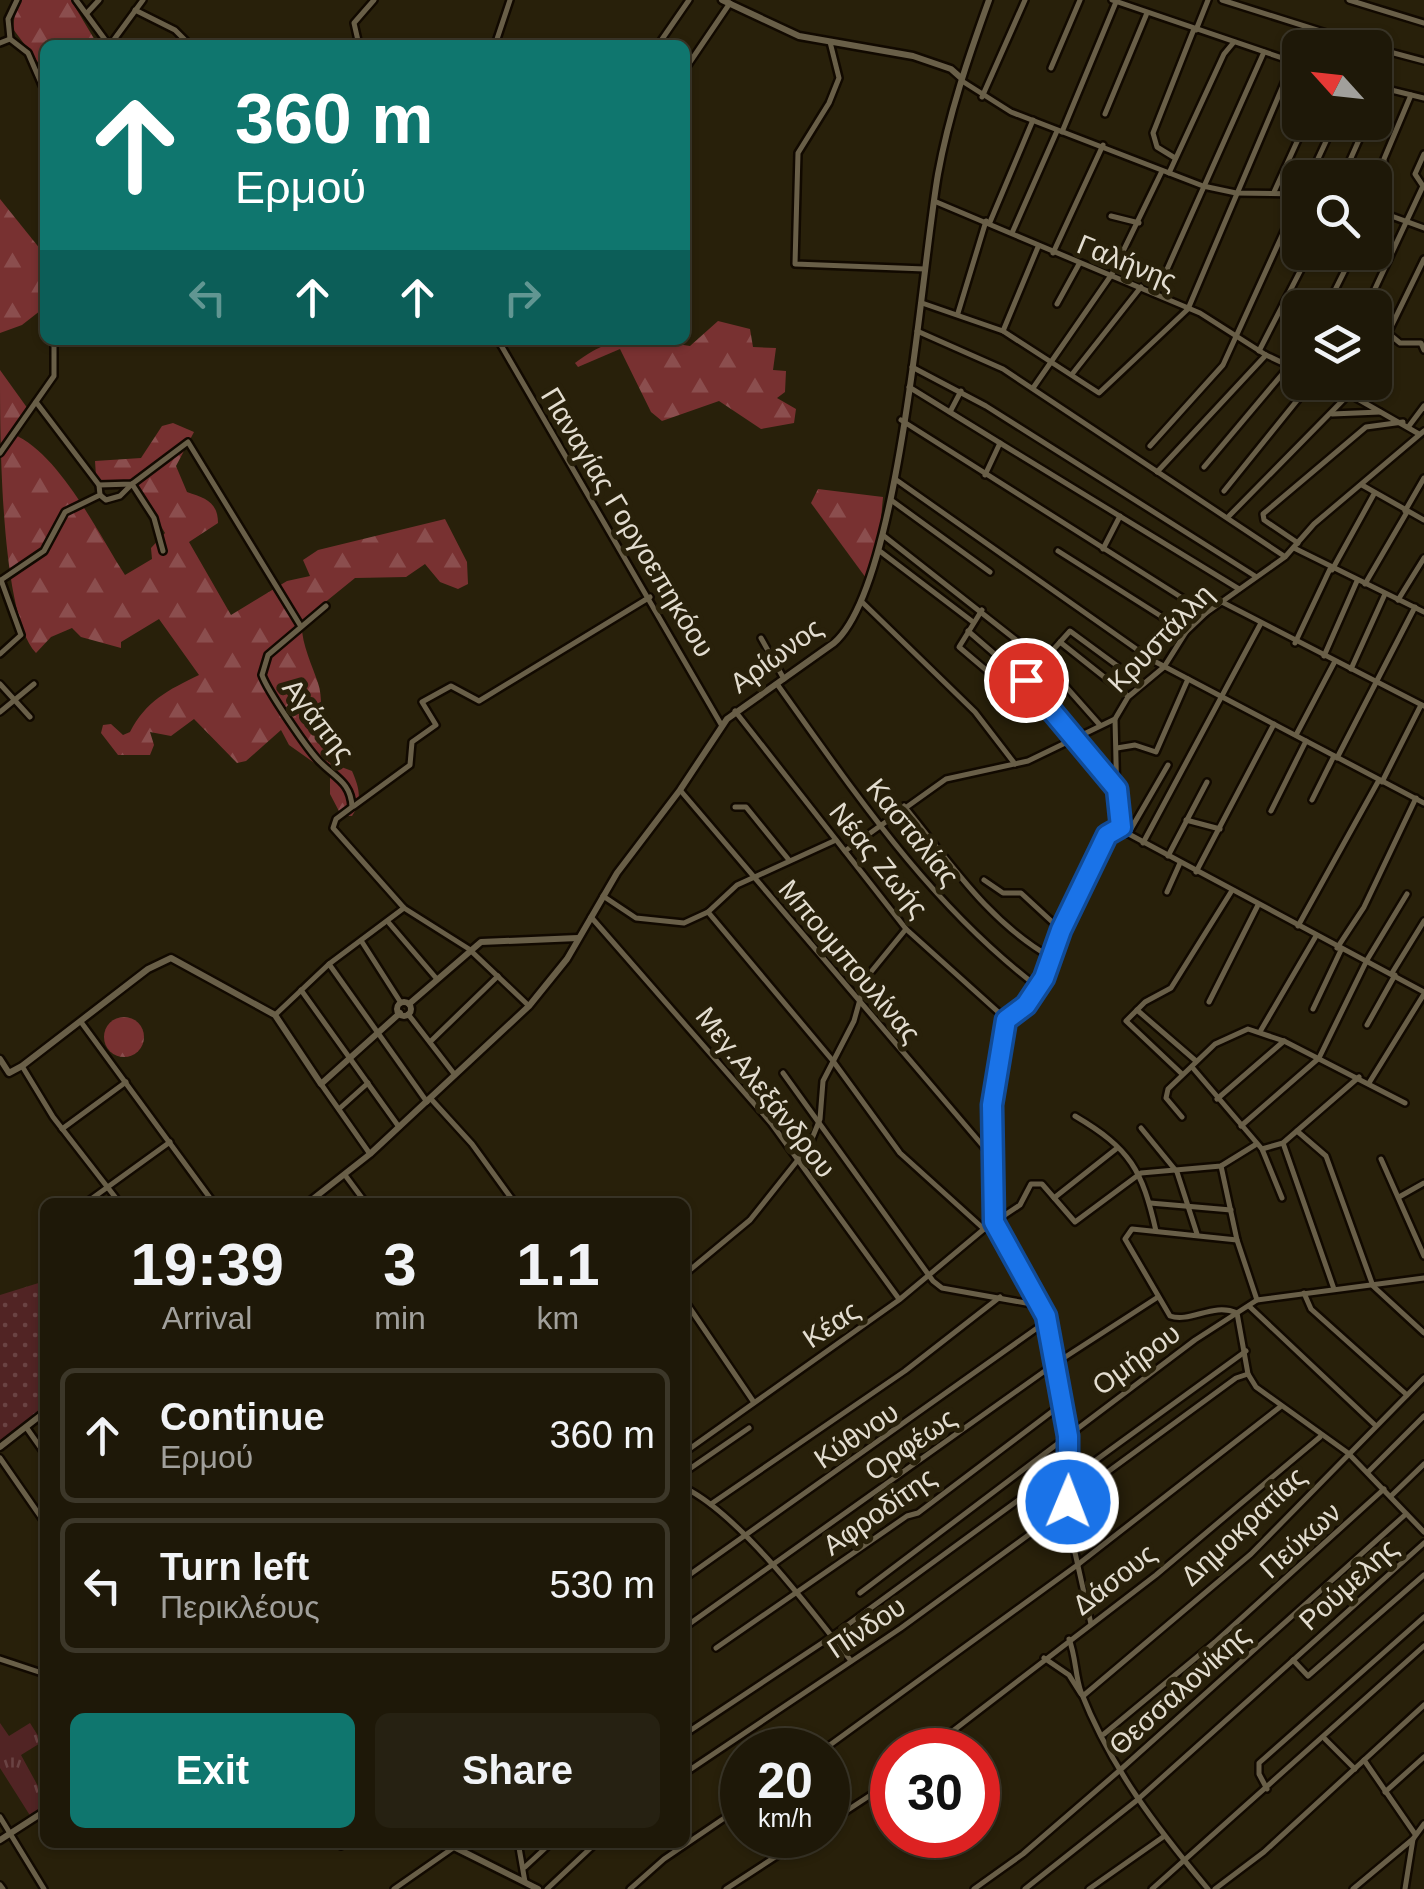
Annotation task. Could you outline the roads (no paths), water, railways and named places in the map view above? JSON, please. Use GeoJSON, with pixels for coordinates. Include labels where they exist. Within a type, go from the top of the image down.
{"type":"FeatureCollection","features":[{"type":"Feature","properties":{"kind":"street"},"geometry":{"type":"LineString","coordinates":[[76,0],[106,40]]}},
{"type":"Feature","properties":{"kind":"street"},"geometry":{"type":"LineString","coordinates":[[87,13],[99,0]]}},
{"type":"Feature","properties":{"kind":"street"},"geometry":{"type":"LineString","coordinates":[[130,0],[185,40]]}},
{"type":"Feature","properties":{"kind":"street"},"geometry":{"type":"LineString","coordinates":[[114,40],[143,0]]}},
{"type":"Feature","properties":{"kind":"street"},"geometry":{"type":"LineString","coordinates":[[358,40],[354,23],[374,0]]}},
{"type":"Feature","properties":{"kind":"street"},"geometry":{"type":"LineString","coordinates":[[497,40],[510,0]]}},
{"type":"Feature","properties":{"kind":"street"},"geometry":{"type":"LineString","coordinates":[[661,40],[689,0]]}},
{"type":"Feature","properties":{"kind":"street","name":"Αρίωνος"},"geometry":{"type":"LineString","coordinates":[[313,1198],[370,1154],[529,1006],[580,938],[602,896],[735,711],[842,636],[881,552],[922,303],[934,201],[961,78],[990,0]]}},
{"type":"Feature","properties":{"kind":"street"},"geometry":{"type":"LineString","coordinates":[[982,97],[1025,0]]}},
{"type":"Feature","properties":{"kind":"street"},"geometry":{"type":"LineString","coordinates":[[1050,68],[1080,0]]}},
{"type":"Feature","properties":{"kind":"street"},"geometry":{"type":"LineString","coordinates":[[1176,158],[1156,147],[1153,133],[1208,0]]}},
{"type":"Feature","properties":{"kind":"street"},"geometry":{"type":"LineString","coordinates":[[1222,0],[1317,30]]}},
{"type":"Feature","properties":{"kind":"street"},"geometry":{"type":"LineString","coordinates":[[1348,0],[1424,23]]}},
{"type":"Feature","properties":{"kind":"street"},"geometry":{"type":"LineString","coordinates":[[14,1],[8,19],[10,39],[28,53],[40,81]]}},
{"type":"Feature","properties":{"kind":"street"},"geometry":{"type":"LineString","coordinates":[[1012,233],[1114,1],[1282,58]]}},
{"type":"Feature","properties":{"kind":"street"},"geometry":{"type":"LineString","coordinates":[[690,62],[726,2],[799,36],[928,60],[961,78],[982,97],[1203,186],[1236,193],[1282,194]]}},
{"type":"Feature","properties":{"kind":"street"},"geometry":{"type":"LineString","coordinates":[[1106,114],[1147,12]]}},
{"type":"Feature","properties":{"kind":"street"},"geometry":{"type":"LineString","coordinates":[[0,43],[10,39]]}},
{"type":"Feature","properties":{"kind":"street"},"geometry":{"type":"LineString","coordinates":[[830,42],[839,78],[829,103],[798,152],[795,264],[926,268]]}},
{"type":"Feature","properties":{"kind":"street"},"geometry":{"type":"LineString","coordinates":[[1033,388],[1112,274],[1176,158],[1224,54],[1234,42]]}},
{"type":"Feature","properties":{"kind":"street"},"geometry":{"type":"LineString","coordinates":[[1156,294],[1264,52]]}},
{"type":"Feature","properties":{"kind":"street"},"geometry":{"type":"LineString","coordinates":[[1392,53],[1424,61]]}},
{"type":"Feature","properties":{"kind":"street"},"geometry":{"type":"LineString","coordinates":[[1392,90],[1424,98]]}},
{"type":"Feature","properties":{"kind":"street"},"geometry":{"type":"LineString","coordinates":[[922,303],[1003,331],[1052,359],[1099,393],[1188,309],[1282,93]]}},
{"type":"Feature","properties":{"kind":"street"},"geometry":{"type":"LineString","coordinates":[[1384,160],[1411,95]]}},
{"type":"Feature","properties":{"kind":"street"},"geometry":{"type":"LineString","coordinates":[[958,313],[988,222],[1033,120]]}},
{"type":"Feature","properties":{"kind":"street"},"geometry":{"type":"LineString","coordinates":[[1274,193],[1298,140]]}},
{"type":"Feature","properties":{"kind":"street"},"geometry":{"type":"LineString","coordinates":[[1053,253],[1103,144]]}},
{"type":"Feature","properties":{"kind":"street"},"geometry":{"type":"LineString","coordinates":[[1375,290],[1423,186],[1415,174],[1424,154]]}},
{"type":"Feature","properties":{"kind":"street","name":"Γαλήνης"},"geometry":{"type":"LineString","coordinates":[[934,201],[1141,287],[1282,363]]}},
{"type":"Feature","properties":{"kind":"street"},"geometry":{"type":"LineString","coordinates":[[1392,215],[1424,228]]}},
{"type":"Feature","properties":{"kind":"street"},"geometry":{"type":"LineString","coordinates":[[1111,216],[1139,223]]}},
{"type":"Feature","properties":{"kind":"street"},"geometry":{"type":"LineString","coordinates":[[1150,446],[1223,365],[1282,234]]}},
{"type":"Feature","properties":{"kind":"street"},"geometry":{"type":"LineString","coordinates":[[1003,331],[1038,246]]}},
{"type":"Feature","properties":{"kind":"street"},"geometry":{"type":"LineString","coordinates":[[1424,259],[1389,328],[1391,338],[1406,344],[1418,342],[1424,350]]}},
{"type":"Feature","properties":{"kind":"street"},"geometry":{"type":"LineString","coordinates":[[1057,304],[1079,264]]}},
{"type":"Feature","properties":{"kind":"street"},"geometry":{"type":"LineString","coordinates":[[1157,472],[1262,353],[1301,270]]}},
{"type":"Feature","properties":{"kind":"street"},"geometry":{"type":"LineString","coordinates":[[1073,373],[1141,287]]}},
{"type":"Feature","properties":{"kind":"street"},"geometry":{"type":"LineString","coordinates":[[917,330],[1003,369],[1229,516],[1285,557]]}},
{"type":"Feature","properties":{"kind":"street"},"geometry":{"type":"LineString","coordinates":[[0,453],[54,376],[54,345]]}},
{"type":"Feature","properties":{"kind":"street","name":"Παναγίας Γοργοεπηκόου"},"geometry":{"type":"LineString","coordinates":[[501,345],[722,726]]}},
{"type":"Feature","properties":{"kind":"street"},"geometry":{"type":"LineString","coordinates":[[910,366],[961,391],[1256,576]]}},
{"type":"Feature","properties":{"kind":"street"},"geometry":{"type":"LineString","coordinates":[[1204,467],[1282,379]]}},
{"type":"Feature","properties":{"kind":"street"},"geometry":{"type":"LineString","coordinates":[[907,386],[1239,589]]}},
{"type":"Feature","properties":{"kind":"street"},"geometry":{"type":"LineString","coordinates":[[950,412],[961,391]]}},
{"type":"Feature","properties":{"kind":"street"},"geometry":{"type":"LineString","coordinates":[[1224,491],[1297,400]]}},
{"type":"Feature","properties":{"kind":"street"},"geometry":{"type":"LineString","coordinates":[[1229,516],[1341,400]]}},
{"type":"Feature","properties":{"kind":"street"},"geometry":{"type":"LineString","coordinates":[[1361,400],[1422,433]]}},
{"type":"Feature","properties":{"kind":"street"},"geometry":{"type":"LineString","coordinates":[[36,402],[99,485],[100,495],[106,500],[120,496],[188,442],[300,624]]}},
{"type":"Feature","properties":{"kind":"street"},"geometry":{"type":"LineString","coordinates":[[1424,406],[1406,424],[1366,427],[1263,514],[1264,520],[1296,546],[1331,569],[1424,612]]}},
{"type":"Feature","properties":{"kind":"street"},"geometry":{"type":"LineString","coordinates":[[1330,414],[1383,412]]}},
{"type":"Feature","properties":{"kind":"street"},"geometry":{"type":"LineString","coordinates":[[902,420],[1206,613]]}},
{"type":"Feature","properties":{"kind":"street","name":"Κρυστάλλη"},"geometry":{"type":"LineString","coordinates":[[845,851],[904,806],[956,776],[1015,764],[1114,719],[1128,697],[1164,667],[1186,632],[1206,613],[1285,557],[1422,433]]}},
{"type":"Feature","properties":{"kind":"street"},"geometry":{"type":"LineString","coordinates":[[984,475],[1000,443]]}},
{"type":"Feature","properties":{"kind":"street"},"geometry":{"type":"LineString","coordinates":[[892,477],[1164,667],[1424,802]]}},
{"type":"Feature","properties":{"kind":"street"},"geometry":{"type":"LineString","coordinates":[[1365,584],[1424,478]]}},
{"type":"Feature","properties":{"kind":"street"},"geometry":{"type":"LineString","coordinates":[[99,485],[132,484]]}},
{"type":"Feature","properties":{"kind":"street"},"geometry":{"type":"LineString","coordinates":[[132,484],[154,518],[163,551]]}},
{"type":"Feature","properties":{"kind":"street"},"geometry":{"type":"LineString","coordinates":[[1362,484],[1424,520]]}},
{"type":"Feature","properties":{"kind":"street"},"geometry":{"type":"LineString","coordinates":[[1296,643],[1331,569],[1374,494]]}},
{"type":"Feature","properties":{"kind":"street"},"geometry":{"type":"LineString","coordinates":[[0,654],[21,636],[0,578],[44,551],[66,512],[100,495]]}},
{"type":"Feature","properties":{"kind":"street"},"geometry":{"type":"LineString","coordinates":[[889,498],[990,572]]}},
{"type":"Feature","properties":{"kind":"street"},"geometry":{"type":"LineString","coordinates":[[1103,549],[1120,516]]}},
{"type":"Feature","properties":{"kind":"street"},"geometry":{"type":"LineString","coordinates":[[884,536],[1044,662],[1099,724]]}},
{"type":"Feature","properties":{"kind":"street"},"geometry":{"type":"LineString","coordinates":[[1058,551],[1186,632]]}},
{"type":"Feature","properties":{"kind":"street"},"geometry":{"type":"LineString","coordinates":[[881,552],[973,622]]}},
{"type":"Feature","properties":{"kind":"street"},"geometry":{"type":"LineString","coordinates":[[1398,600],[1424,558]]}},
{"type":"Feature","properties":{"kind":"street"},"geometry":{"type":"LineString","coordinates":[[1324,656],[1357,581]]}},
{"type":"Feature","properties":{"kind":"street"},"geometry":{"type":"LineString","coordinates":[[1351,669],[1386,594]]}},
{"type":"Feature","properties":{"kind":"street"},"geometry":{"type":"LineString","coordinates":[[529,1006],[469,949],[404,908],[335,831],[334,821],[410,765],[412,742],[436,725],[422,702],[451,686],[479,701],[650,598]]}},
{"type":"Feature","properties":{"kind":"street"},"geometry":{"type":"LineString","coordinates":[[862,600],[975,712],[1015,764]]}},
{"type":"Feature","properties":{"kind":"street"},"geometry":{"type":"LineString","coordinates":[[1220,601],[1422,705],[1298,926]]}},
{"type":"Feature","properties":{"kind":"street","name":"Αγάπης"},"geometry":{"type":"LineString","coordinates":[[326,606],[300,624],[268,655],[262,675],[321,764],[350,790],[352,807]]}},
{"type":"Feature","properties":{"kind":"street"},"geometry":{"type":"LineString","coordinates":[[1312,800],[1415,607]]}},
{"type":"Feature","properties":{"kind":"street"},"geometry":{"type":"LineString","coordinates":[[982,610],[960,647],[998,680],[1014,669]]}},
{"type":"Feature","properties":{"kind":"street"},"geometry":{"type":"LineString","coordinates":[[1143,842],[1225,697],[1261,623]]}},
{"type":"Feature","properties":{"kind":"street"},"geometry":{"type":"LineString","coordinates":[[968,631],[1026,680],[1117,789]]}},
{"type":"Feature","properties":{"kind":"street"},"geometry":{"type":"LineString","coordinates":[[1026,680],[1071,631],[1143,685]]}},
{"type":"Feature","properties":{"kind":"street","name":"Κασταλίας"},"geometry":{"type":"LineString","coordinates":[[762,638],[781,681],[879,823],[952,913],[1038,987]]}},
{"type":"Feature","properties":{"kind":"street"},"geometry":{"type":"LineString","coordinates":[[1060,642],[1128,697]]}},
{"type":"Feature","properties":{"kind":"street"},"geometry":{"type":"LineString","coordinates":[[1296,735],[1335,662]]}},
{"type":"Feature","properties":{"kind":"street"},"geometry":{"type":"LineString","coordinates":[[1117,748],[1135,745],[1156,752],[1188,679]]}},
{"type":"Feature","properties":{"kind":"street"},"geometry":{"type":"LineString","coordinates":[[0,684],[30,718]]}},
{"type":"Feature","properties":{"kind":"street"},"geometry":{"type":"LineString","coordinates":[[0,712],[34,684]]}},
{"type":"Feature","properties":{"kind":"street","name":"Νέας Ζωής"},"geometry":{"type":"LineString","coordinates":[[735,711],[906,929],[1006,1020]]}},
{"type":"Feature","properties":{"kind":"street"},"geometry":{"type":"LineString","coordinates":[[1114,719],[1121,827],[1128,834],[1422,992]]}},
{"type":"Feature","properties":{"kind":"street"},"geometry":{"type":"LineString","coordinates":[[1196,872],[1275,723]]}},
{"type":"Feature","properties":{"kind":"street"},"geometry":{"type":"LineString","coordinates":[[1271,811],[1306,740]]}},
{"type":"Feature","properties":{"kind":"street"},"geometry":{"type":"LineString","coordinates":[[1128,834],[1168,765]]}},
{"type":"Feature","properties":{"kind":"street"},"geometry":{"type":"LineString","coordinates":[[1168,856],[1207,782]]}},
{"type":"Feature","properties":{"kind":"street","name":"Μπουμπουλίνας"},"geometry":{"type":"LineString","coordinates":[[680,790],[991,1155]]}},
{"type":"Feature","properties":{"kind":"street"},"geometry":{"type":"LineString","coordinates":[[1312,1009],[1416,798]]}},
{"type":"Feature","properties":{"kind":"street"},"geometry":{"type":"LineString","coordinates":[[904,806],[966,886],[1012,929],[1052,958]]}},
{"type":"Feature","properties":{"kind":"street"},"geometry":{"type":"LineString","coordinates":[[735,807],[746,808],[789,860]]}},
{"type":"Feature","properties":{"kind":"street"},"geometry":{"type":"LineString","coordinates":[[1186,820],[1220,829]]}},
{"type":"Feature","properties":{"kind":"street"},"geometry":{"type":"LineString","coordinates":[[1092,1624],[1076,1566],[1067,1505],[1068,1436],[1056,1362],[1047,1321],[994,1222],[991,1155],[996,1069],[1006,1020],[1026,1005],[1038,987],[1107,835],[1121,827]]}},
{"type":"Feature","properties":{"kind":"street"},"geometry":{"type":"LineString","coordinates":[[602,896],[629,915],[684,923],[708,912],[737,885],[836,840]]}},
{"type":"Feature","properties":{"kind":"street"},"geometry":{"type":"LineString","coordinates":[[1167,892],[1180,863]]}},
{"type":"Feature","properties":{"kind":"street"},"geometry":{"type":"LineString","coordinates":[[984,880],[1002,893],[1020,892],[1061,930]]}},
{"type":"Feature","properties":{"kind":"street"},"geometry":{"type":"LineString","coordinates":[[1183,1075],[1126,1021],[1171,988],[1232,892]]}},
{"type":"Feature","properties":{"kind":"street"},"geometry":{"type":"LineString","coordinates":[[1241,1126],[1319,1058],[1367,960],[1407,894]]}},
{"type":"Feature","properties":{"kind":"street"},"geometry":{"type":"LineString","coordinates":[[1209,1002],[1258,905]]}},
{"type":"Feature","properties":{"kind":"street"},"geometry":{"type":"LineString","coordinates":[[275,1015],[329,964],[389,923],[404,908]]}},
{"type":"Feature","properties":{"kind":"street"},"geometry":{"type":"LineString","coordinates":[[708,912],[832,1061],[900,1153],[984,1229]]}},
{"type":"Feature","properties":{"kind":"street","name":"Μεγ.Αλεξάνδρου"},"geometry":{"type":"LineString","coordinates":[[591,916],[740,1086],[900,1300]]}},
{"type":"Feature","properties":{"kind":"street"},"geometry":{"type":"LineString","coordinates":[[1366,1025],[1424,921]]}},
{"type":"Feature","properties":{"kind":"street"},"geometry":{"type":"LineString","coordinates":[[389,923],[436,978]]}},
{"type":"Feature","properties":{"kind":"street"},"geometry":{"type":"LineString","coordinates":[[690,1270],[732,1239],[798,1163],[820,1119],[823,1080],[854,1021],[859,998],[876,963],[906,929]]}},
{"type":"Feature","properties":{"kind":"street"},"geometry":{"type":"LineString","coordinates":[[1261,1030],[1316,936]]}},
{"type":"Feature","properties":{"kind":"street"},"geometry":{"type":"LineString","coordinates":[[405,1004],[469,949],[494,939],[546,942],[580,938]]}},
{"type":"Feature","properties":{"kind":"street"},"geometry":{"type":"LineString","coordinates":[[321,1084],[404,1014],[405,1004],[362,942]]}},
{"type":"Feature","properties":{"kind":"street"},"geometry":{"type":"LineString","coordinates":[[0,1080],[148,969],[171,958],[275,1015],[370,1154]]}},
{"type":"Feature","properties":{"kind":"street"},"geometry":{"type":"LineString","coordinates":[[329,964],[429,1100],[472,1144],[511,1198]]}},
{"type":"Feature","properties":{"kind":"street"},"geometry":{"type":"LineString","coordinates":[[430,1041],[498,976]]}},
{"type":"Feature","properties":{"kind":"street"},"geometry":{"type":"LineString","coordinates":[[1368,1083],[1422,992],[1424,980]]}},
{"type":"Feature","properties":{"kind":"street"},"geometry":{"type":"LineString","coordinates":[[301,990],[399,1127]]}},
{"type":"Feature","properties":{"kind":"street"},"geometry":{"type":"LineString","coordinates":[[1136,1010],[1194,1064],[1217,1099],[1258,1147],[1282,1198]]}},
{"type":"Feature","properties":{"kind":"street"},"geometry":{"type":"LineString","coordinates":[[404,1014],[456,1076]]}},
{"type":"Feature","properties":{"kind":"street"},"geometry":{"type":"LineString","coordinates":[[79,1019],[210,1198]]}},
{"type":"Feature","properties":{"kind":"street"},"geometry":{"type":"LineString","coordinates":[[1182,1117],[1165,1096],[1183,1075],[1231,1034],[1261,1030],[1405,1103]]}},
{"type":"Feature","properties":{"kind":"street"},"geometry":{"type":"LineString","coordinates":[[1217,1099],[1284,1040]]}},
{"type":"Feature","properties":{"kind":"street"},"geometry":{"type":"LineString","coordinates":[[0,1060],[9,1073]]}},
{"type":"Feature","properties":{"kind":"street"},"geometry":{"type":"LineString","coordinates":[[22,1066],[62,1129],[117,1198]]}},
{"type":"Feature","properties":{"kind":"street"},"geometry":{"type":"LineString","coordinates":[[783,1072],[942,1288],[1040,1306]]}},
{"type":"Feature","properties":{"kind":"street"},"geometry":{"type":"LineString","coordinates":[[1116,1149],[1054,1198],[1070,1221],[1078,1220],[1142,1173],[1220,1166],[1258,1147],[1283,1143],[1359,1077]]}},
{"type":"Feature","properties":{"kind":"street"},"geometry":{"type":"LineString","coordinates":[[62,1129],[126,1082]]}},
{"type":"Feature","properties":{"kind":"street"},"geometry":{"type":"LineString","coordinates":[[339,1109],[368,1083]]}},
{"type":"Feature","properties":{"kind":"street"},"geometry":{"type":"LineString","coordinates":[[1075,1116],[1142,1173],[1156,1231]]}},
{"type":"Feature","properties":{"kind":"street"},"geometry":{"type":"LineString","coordinates":[[1141,1128],[1178,1172],[1197,1234]]}},
{"type":"Feature","properties":{"kind":"street"},"geometry":{"type":"LineString","coordinates":[[1297,1131],[1326,1156],[1372,1286],[1424,1334]]}},
{"type":"Feature","properties":{"kind":"street"},"geometry":{"type":"LineString","coordinates":[[93,1198],[170,1142]]}},
{"type":"Feature","properties":{"kind":"street"},"geometry":{"type":"LineString","coordinates":[[1283,1143],[1334,1289]]}},
{"type":"Feature","properties":{"kind":"street"},"geometry":{"type":"LineString","coordinates":[[1381,1159],[1424,1256]]}},
{"type":"Feature","properties":{"kind":"street"},"geometry":{"type":"LineString","coordinates":[[1220,1166],[1237,1240],[1258,1300]]}},
{"type":"Feature","properties":{"kind":"street"},"geometry":{"type":"LineString","coordinates":[[345,1175],[362,1198]]}},
{"type":"Feature","properties":{"kind":"street"},"geometry":{"type":"LineString","coordinates":[[1399,1197],[1424,1183]]}},
{"type":"Feature","properties":{"kind":"street","name":"Κέας"},"geometry":{"type":"LineString","coordinates":[[690,1447],[900,1300],[1020,1204],[1031,1184],[1042,1184],[1054,1198]]}},
{"type":"Feature","properties":{"kind":"street"},"geometry":{"type":"LineString","coordinates":[[1150,1202],[1230,1210]]}},
{"type":"Feature","properties":{"kind":"street"},"geometry":{"type":"LineString","coordinates":[[1413,1230],[1424,1222]]}},
{"type":"Feature","properties":{"kind":"street"},"geometry":{"type":"LineString","coordinates":[[1237,1240],[1132,1229],[1125,1239],[1170,1316],[1178,1318],[1223,1308],[1237,1313],[1247,1351],[1248,1374],[1280,1407],[1348,1453],[1424,1532]]}},
{"type":"Feature","properties":{"kind":"street","name":"Ομήρου"},"geometry":{"type":"LineString","coordinates":[[860,1593],[1068,1436],[1258,1300],[1424,1278]]}},
{"type":"Feature","properties":{"kind":"street"},"geometry":{"type":"LineString","coordinates":[[1304,1293],[1311,1309],[1407,1395]]}},
{"type":"Feature","properties":{"kind":"street","name":"Ορφέως"},"geometry":{"type":"LineString","coordinates":[[690,1623],[1056,1362],[1159,1296]]}},
{"type":"Feature","properties":{"kind":"street"},"geometry":{"type":"LineString","coordinates":[[711,1504],[905,1371],[1000,1297]]}},
{"type":"Feature","properties":{"kind":"street"},"geometry":{"type":"LineString","coordinates":[[1249,1306],[1375,1425]]}},
{"type":"Feature","properties":{"kind":"street"},"geometry":{"type":"LineString","coordinates":[[690,1308],[752,1401]]}},
{"type":"Feature","properties":{"kind":"street","name":"Κύθνου"},"geometry":{"type":"LineString","coordinates":[[690,1574],[920,1415],[1047,1321]]}},
{"type":"Feature","properties":{"kind":"street"},"geometry":{"type":"LineString","coordinates":[[1070,1479],[1247,1351]]}},
{"type":"Feature","properties":{"kind":"street","name":"Πίνδου"},"geometry":{"type":"LineString","coordinates":[[690,1770],[851,1661],[1236,1378],[1248,1374]]}},
{"type":"Feature","properties":{"kind":"street","name":"Δημοκρατίας"},"geometry":{"type":"LineString","coordinates":[[1082,1696],[1251,1554],[1424,1378]]}},
{"type":"Feature","properties":{"kind":"street","name":"Αφροδίτης"},"geometry":{"type":"LineString","coordinates":[[716,1648],[907,1516],[918,1513],[1062,1404]]}},
{"type":"Feature","properties":{"kind":"street"},"geometry":{"type":"LineString","coordinates":[[850,1730],[1076,1566],[1280,1407]]}},
{"type":"Feature","properties":{"kind":"street"},"geometry":{"type":"LineString","coordinates":[[0,1447],[40,1416]]}},
{"type":"Feature","properties":{"kind":"street"},"geometry":{"type":"LineString","coordinates":[[1368,1472],[1424,1416]]}},
{"type":"Feature","properties":{"kind":"street"},"geometry":{"type":"LineString","coordinates":[[26,1428],[40,1447]]}},
{"type":"Feature","properties":{"kind":"street"},"geometry":{"type":"LineString","coordinates":[[690,1469],[749,1428]]}},
{"type":"Feature","properties":{"kind":"street","name":"Δάσους"},"geometry":{"type":"LineString","coordinates":[[956,1728],[1092,1624],[1321,1436]]}},
{"type":"Feature","properties":{"kind":"street"},"geometry":{"type":"LineString","coordinates":[[0,1458],[40,1516]]}},
{"type":"Feature","properties":{"kind":"street"},"geometry":{"type":"LineString","coordinates":[[690,1731],[832,1637],[1069,1463]]}},
{"type":"Feature","properties":{"kind":"street"},"geometry":{"type":"LineString","coordinates":[[1390,1496],[1424,1464]]}},
{"type":"Feature","properties":{"kind":"street","name":"Πεύκων"},"geometry":{"type":"LineString","coordinates":[[1104,1734],[1215,1642],[1384,1489]]}},
{"type":"Feature","properties":{"kind":"street"},"geometry":{"type":"LineString","coordinates":[[690,1491],[711,1504],[771,1564],[851,1661]]}},
{"type":"Feature","properties":{"kind":"street","name":"Θεσσαλονίκης"},"geometry":{"type":"LineString","coordinates":[[974,1889],[1119,1772],[1406,1514]]}},
{"type":"Feature","properties":{"kind":"street","name":"Ρούμελης"},"geometry":{"type":"LineString","coordinates":[[1025,1889],[1136,1801],[1424,1543]]}},
{"type":"Feature","properties":{"kind":"street"},"geometry":{"type":"LineString","coordinates":[[1293,1660],[1308,1676],[1424,1574]]}},
{"type":"Feature","properties":{"kind":"street"},"geometry":{"type":"LineString","coordinates":[[1267,1789],[1258,1774],[1259,1763],[1424,1617]]}},
{"type":"Feature","properties":{"kind":"street"},"geometry":{"type":"LineString","coordinates":[[1069,1640],[1082,1696]]}},
{"type":"Feature","properties":{"kind":"street"},"geometry":{"type":"LineString","coordinates":[[1152,1889],[1424,1646]]}},
{"type":"Feature","properties":{"kind":"street"},"geometry":{"type":"LineString","coordinates":[[1044,1658],[1069,1675],[1104,1734],[1136,1801],[1212,1889],[1242,1872],[1424,1705]]}},
{"type":"Feature","properties":{"kind":"street"},"geometry":{"type":"LineString","coordinates":[[0,1659],[40,1672]]}},
{"type":"Feature","properties":{"kind":"street"},"geometry":{"type":"LineString","coordinates":[[1324,1738],[1355,1768]]}},
{"type":"Feature","properties":{"kind":"street"},"geometry":{"type":"LineString","coordinates":[[1385,1792],[1424,1757]]}},
{"type":"Feature","properties":{"kind":"street"},"geometry":{"type":"LineString","coordinates":[[1364,1760],[1414,1836],[1404,1889]]}},
{"type":"Feature","properties":{"kind":"street"},"geometry":{"type":"LineString","coordinates":[[0,1840],[40,1814]]}},
{"type":"Feature","properties":{"kind":"street"},"geometry":{"type":"LineString","coordinates":[[0,1817],[44,1889]]}},
{"type":"Feature","properties":{"kind":"street"},"geometry":{"type":"LineString","coordinates":[[690,1841],[720,1821]]}},
{"type":"Feature","properties":{"kind":"street"},"geometry":{"type":"LineString","coordinates":[[1353,1889],[1424,1824]]}},
{"type":"Feature","properties":{"kind":"street"},"geometry":{"type":"LineString","coordinates":[[1088,1889],[1164,1836]]}},
{"type":"Feature","properties":{"kind":"street"},"geometry":{"type":"LineString","coordinates":[[394,1889],[453,1848]]}},
{"type":"Feature","properties":{"kind":"street"},"geometry":{"type":"LineString","coordinates":[[456,1848],[538,1889]]}},
{"type":"Feature","properties":{"kind":"street"},"geometry":{"type":"LineString","coordinates":[[519,1848],[525,1882]]}},
{"type":"Feature","properties":{"kind":"street"},"geometry":{"type":"LineString","coordinates":[[523,1869],[546,1848]]}},
{"type":"Feature","properties":{"kind":"street"},"geometry":{"type":"LineString","coordinates":[[547,1889],[591,1848]]}},
{"type":"Feature","properties":{"kind":"street"},"geometry":{"type":"LineString","coordinates":[[630,1889],[680,1848]]}},
{"type":"Feature","properties":{"kind":"street"},"geometry":{"type":"LineString","coordinates":[[726,1889],[774,1858]]}}]}
